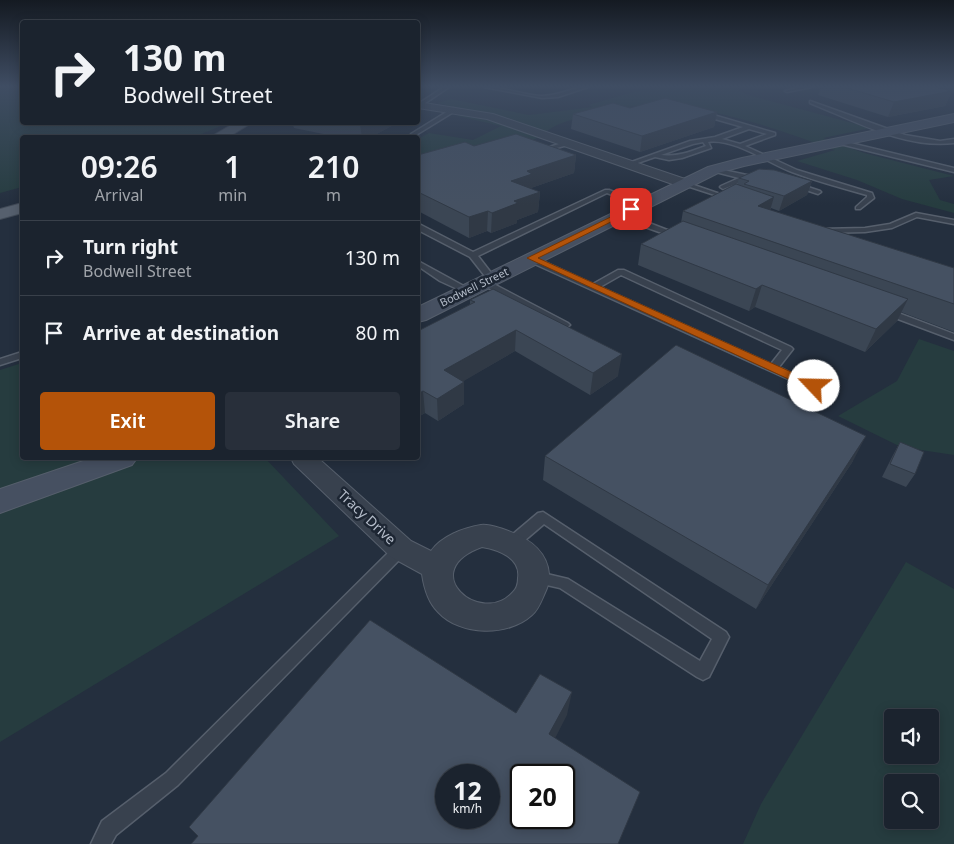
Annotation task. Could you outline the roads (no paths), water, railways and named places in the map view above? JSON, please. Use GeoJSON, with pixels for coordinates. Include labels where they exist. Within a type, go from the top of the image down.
{"type":"FeatureCollection","features":[{"type":"Feature","properties":{"kind":"main road"},"geometry":{"type":"LineString","coordinates":[[221,135],[238,126]]}},
{"type":"Feature","properties":{"kind":"main road"},"geometry":{"type":"LineString","coordinates":[[242,135],[259,126]]}},
{"type":"Feature","properties":{"kind":"main road"},"geometry":{"type":"LineString","coordinates":[[0,205],[20,200]]}},
{"type":"Feature","properties":{"kind":"main road"},"geometry":{"type":"LineString","coordinates":[[0,214],[20,209]]}},
{"type":"Feature","properties":{"kind":"street"},"geometry":{"type":"LineString","coordinates":[[520,126],[683,183]]}},
{"type":"Feature","properties":{"kind":"street","name":"Bodwell Street"},"geometry":{"type":"LineString","coordinates":[[420,314],[683,183],[714,170],[763,157],[914,126]]}},
{"type":"Feature","properties":{"kind":"street"},"geometry":{"type":"LineString","coordinates":[[0,501],[116,460]]}},
{"type":"Feature","properties":{"kind":"street","name":"Tracy Drive"},"geometry":{"type":"LineString","coordinates":[[305,460],[401,549],[438,568]]}},
{"type":"Feature","properties":{"kind":"street"},"geometry":{"type":"LineString","coordinates":[[482,536],[498,537],[512,543],[524,552],[531,563],[534,576],[532,590],[525,602],[513,611],[497,617],[465,614],[451,605],[442,594],[437,582],[438,568],[443,556],[454,545],[467,539],[482,536]]}},
{"type":"Feature","properties":{"kind":"lane"},"geometry":{"type":"LineString","coordinates":[[414,134],[426,126]]}},
{"type":"Feature","properties":{"kind":"lane"},"geometry":{"type":"LineString","coordinates":[[878,126],[901,136],[933,142],[944,143],[954,141]]}},
{"type":"Feature","properties":{"kind":"lane"},"geometry":{"type":"LineString","coordinates":[[629,164],[692,142],[716,139],[749,127],[773,134],[740,146]]}},
{"type":"Feature","properties":{"kind":"lane"},"geometry":{"type":"LineString","coordinates":[[716,139],[740,146],[795,171],[870,194],[871,198],[858,208]]}},
{"type":"Feature","properties":{"kind":"lane"},"geometry":{"type":"LineString","coordinates":[[654,155],[675,159],[709,147],[705,141]]}},
{"type":"Feature","properties":{"kind":"lane"},"geometry":{"type":"LineString","coordinates":[[838,142],[954,170]]}},
{"type":"Feature","properties":{"kind":"lane"},"geometry":{"type":"LineString","coordinates":[[532,152],[569,143]]}},
{"type":"Feature","properties":{"kind":"lane"},"geometry":{"type":"LineString","coordinates":[[714,170],[744,178],[765,179]]}},
{"type":"Feature","properties":{"kind":"lane"},"geometry":{"type":"LineString","coordinates":[[723,187],[744,178]]}},
{"type":"Feature","properties":{"kind":"lane"},"geometry":{"type":"LineString","coordinates":[[683,183],[738,201]]}},
{"type":"Feature","properties":{"kind":"lane"},"geometry":{"type":"LineString","coordinates":[[791,184],[818,192]]}},
{"type":"Feature","properties":{"kind":"lane"},"geometry":{"type":"LineString","coordinates":[[473,255],[607,191],[641,204]]}},
{"type":"Feature","properties":{"kind":"lane"},"geometry":{"type":"LineString","coordinates":[[817,231],[865,230],[892,226],[916,214],[954,222]]}},
{"type":"Feature","properties":{"kind":"lane"},"geometry":{"type":"LineString","coordinates":[[620,215],[690,240]]}},
{"type":"Feature","properties":{"kind":"lane"},"geometry":{"type":"LineString","coordinates":[[809,227],[836,240]]}},
{"type":"Feature","properties":{"kind":"lane"},"geometry":{"type":"LineString","coordinates":[[420,228],[473,255],[488,280],[565,326]]}},
{"type":"Feature","properties":{"kind":"lane"},"geometry":{"type":"LineString","coordinates":[[531,258],[814,386]]}},
{"type":"Feature","properties":{"kind":"lane"},"geometry":{"type":"LineString","coordinates":[[420,266],[467,290]]}},
{"type":"Feature","properties":{"kind":"lane"},"geometry":{"type":"LineString","coordinates":[[594,286],[621,272],[788,349],[773,368]]}},
{"type":"Feature","properties":{"kind":"lane"},"geometry":{"type":"LineString","coordinates":[[874,307],[954,337]]}},
{"type":"Feature","properties":{"kind":"lane"},"geometry":{"type":"LineString","coordinates":[[0,362],[20,356]]}},
{"type":"Feature","properties":{"kind":"lane"},"geometry":{"type":"LineString","coordinates":[[512,543],[543,517],[721,637],[703,672],[562,583],[534,576]]}},
{"type":"Feature","properties":{"kind":"lane"},"geometry":{"type":"LineString","coordinates":[[101,844],[109,828],[172,779],[401,549]]}}]}
